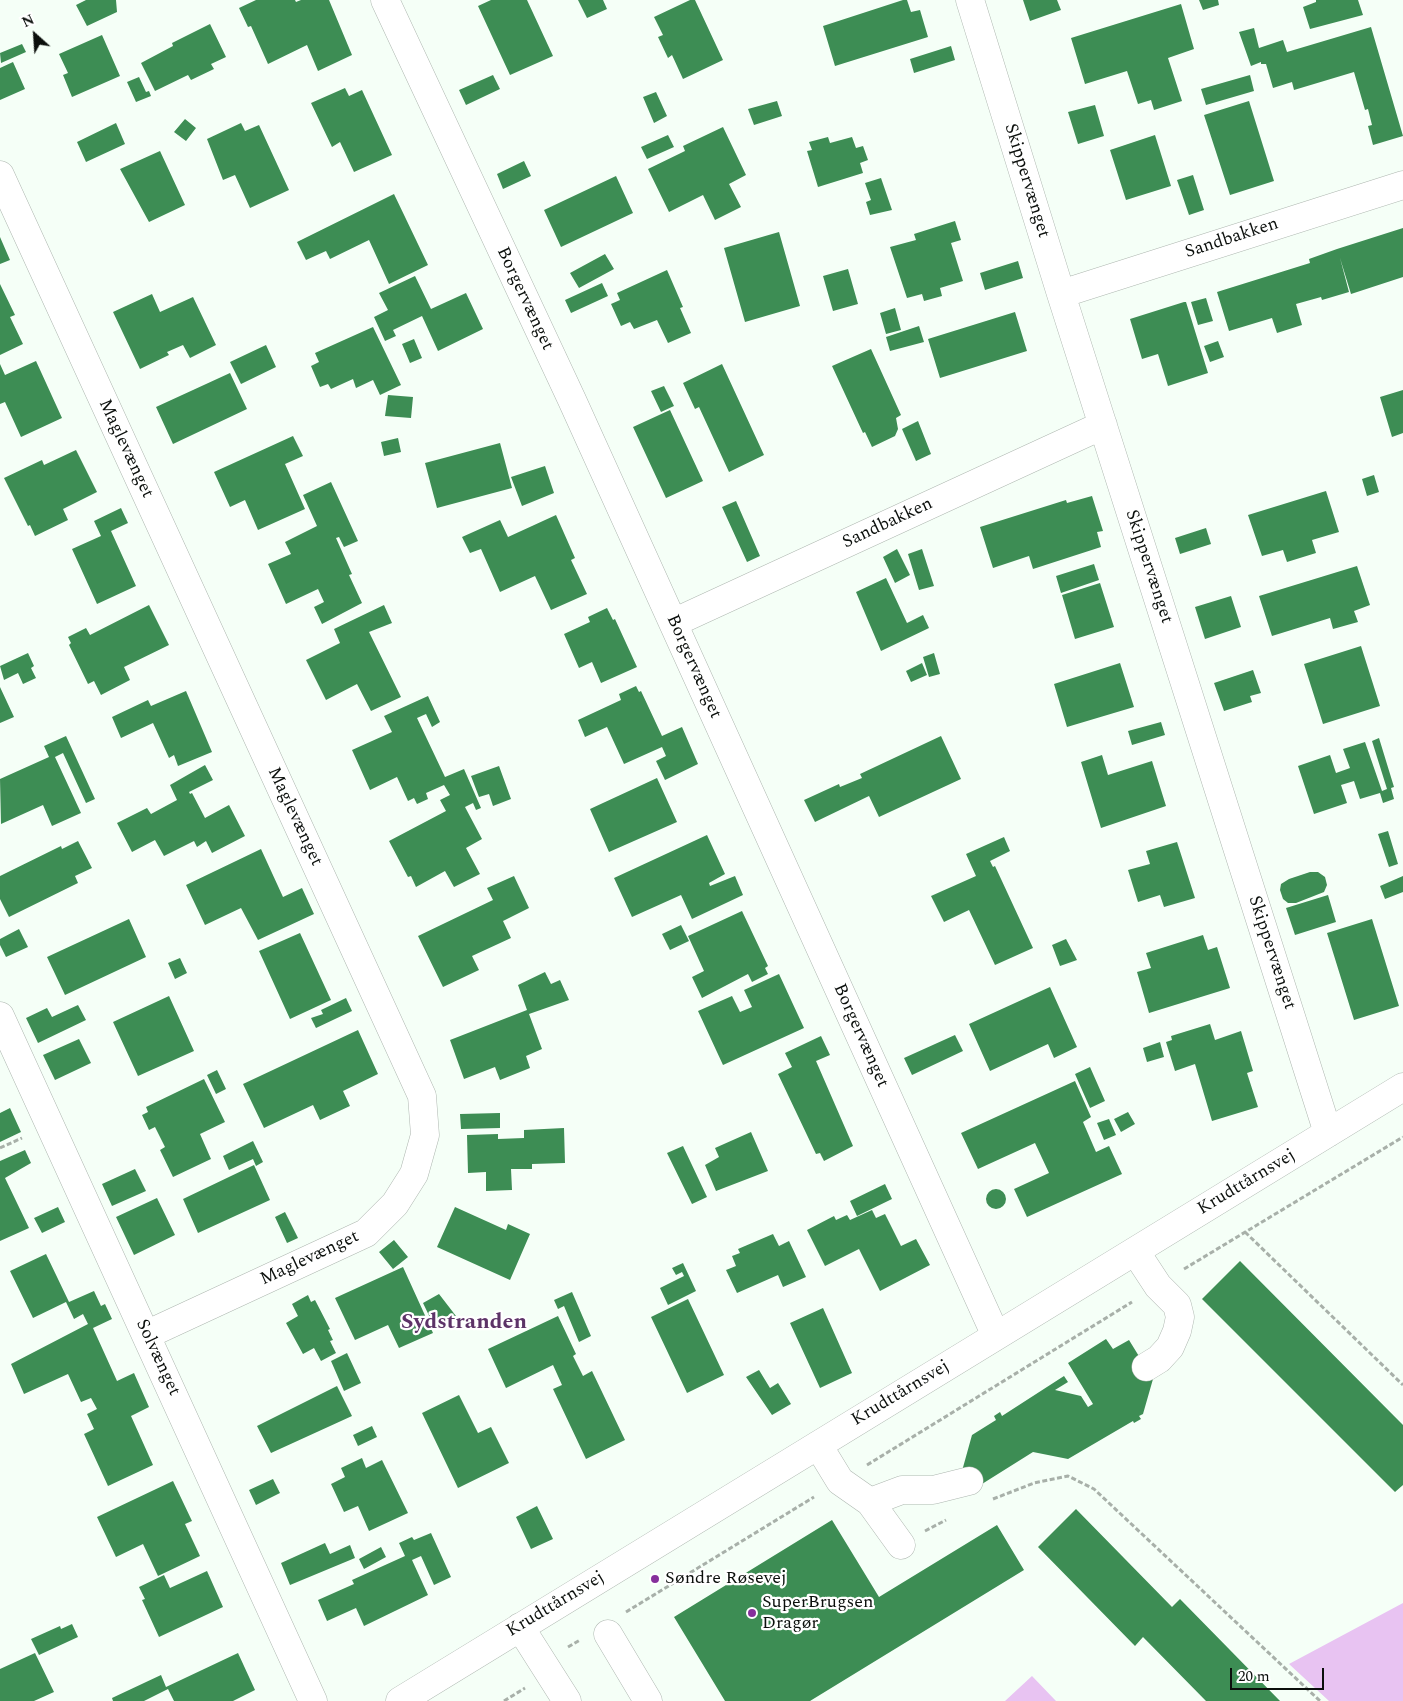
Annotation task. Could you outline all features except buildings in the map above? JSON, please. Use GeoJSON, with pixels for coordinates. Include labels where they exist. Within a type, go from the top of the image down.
{"type":"FeatureCollection","features":[{"type":"Feature","properties":{"kind":"street","name":"Borgervænget"},"geometry":{"type":"LineString","coordinates":[[385,0],[572,400],[996,1336]]}},
{"type":"Feature","properties":{"kind":"street","name":"Skippervænget"},"geometry":{"type":"LineString","coordinates":[[970,0],[1061,294],[1328,1133]]}},
{"type":"Feature","properties":{"kind":"street","name":"Maglevænget"},"geometry":{"type":"LineString","coordinates":[[0,176],[422,1096],[425,1135],[414,1174],[395,1204],[366,1233],[146,1336]]}},
{"type":"Feature","properties":{"kind":"street","name":"Sandbakken"},"geometry":{"type":"LineString","coordinates":[[1061,294],[1403,185]]}},
{"type":"Feature","properties":{"kind":"street","name":"Sandbakken"},"geometry":{"type":"LineString","coordinates":[[673,623],[1103,425]]}},
{"type":"Feature","properties":{"kind":"street","name":"Solvænget"},"geometry":{"type":"LineString","coordinates":[[0,1016],[313,1701]]}},
{"type":"Feature","properties":{"kind":"street","name":"Krudttårnsvej"},"geometry":{"type":"LineString","coordinates":[[400,1701],[1403,1087]]}},
{"type":"Feature","properties":{"kind":"street"},"geometry":{"type":"LineString","coordinates":[[1135,1251],[1158,1286],[1177,1305],[1179,1324],[1170,1347],[1159,1359],[1146,1367]]}},
{"type":"Feature","properties":{"kind":"street"},"geometry":{"type":"LineString","coordinates":[[818,1445],[840,1481],[870,1502],[900,1544]]}},
{"type":"Feature","properties":{"kind":"street"},"geometry":{"type":"LineString","coordinates":[[870,1502],[902,1490],[933,1490],[969,1480]]}},
{"type":"Feature","properties":{"kind":"street"},"geometry":{"type":"LineString","coordinates":[[520,1627],[567,1701]]}},
{"type":"Feature","properties":{"kind":"street"},"geometry":{"type":"LineString","coordinates":[[595,1636],[648,1701]]}},
{"type":"Feature","properties":{"kind":"path"},"geometry":{"type":"LineString","coordinates":[[624,1613],[1403,1137]]}},
{"type":"Feature","properties":{"kind":"path"},"geometry":{"type":"LineString","coordinates":[[1245,1232],[1403,1385]]}},
{"type":"Feature","properties":{"kind":"path"},"geometry":{"type":"LineString","coordinates":[[988,1501],[1034,1483],[1068,1476],[1094,1489],[1320,1701]]}},
{"type":"Feature","properties":{"kind":"path"},"geometry":{"type":"LineString","coordinates":[[900,1544],[952,1516]]}},
{"type":"Feature","properties":{"kind":"path"},"geometry":{"type":"LineString","coordinates":[[504,1701],[550,1672],[566,1648],[595,1636]]}},
{"type":"Feature","properties":{"kind":"shaded area"},"geometry":{"type":"Polygon","coordinates":[[[1403,1603],[1403,1701],[1329,1701],[1289,1664],[1403,1603]]]}},
{"type":"Feature","properties":{"kind":"shaded area"},"geometry":{"type":"Polygon","coordinates":[[[1032,1676],[1056,1701],[1005,1701],[1032,1676]]]}},
{"type":"Feature","properties":{"kind":"place","name":"Søndre Røsevej"},"geometry":{"type":"Point","coordinates":[655,1579]}},
{"type":"Feature","properties":{"kind":"place","name":"SuperBrugsen Dragør"},"geometry":{"type":"Point","coordinates":[752,1613]}},
{"type":"Feature","properties":{"kind":"district","name":"Sydstranden"},"geometry":{"type":"Point","coordinates":[464,1324]}}]}
